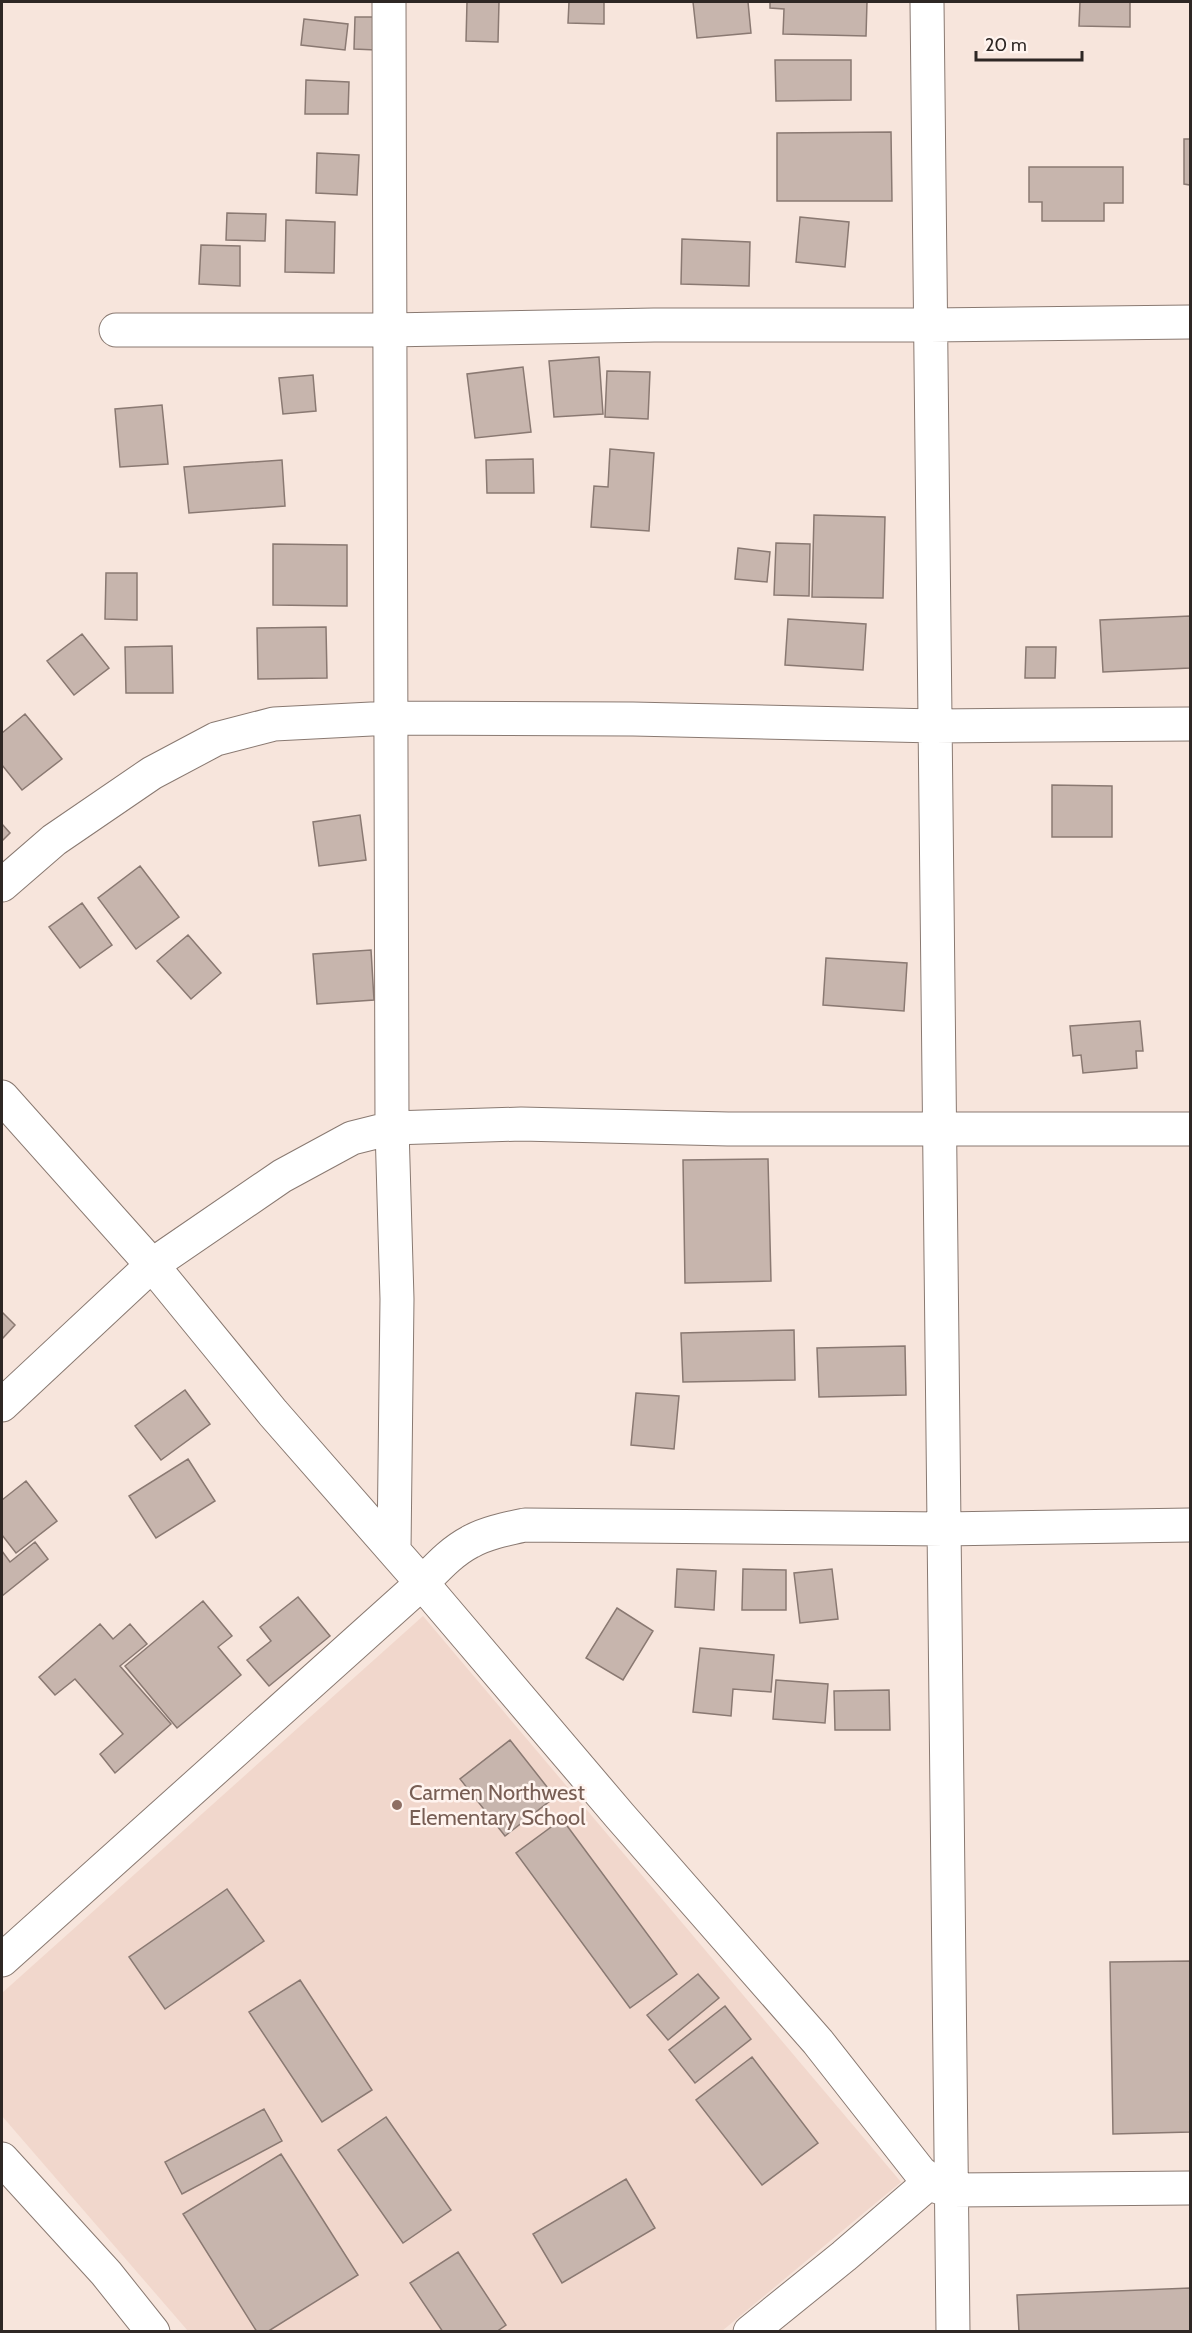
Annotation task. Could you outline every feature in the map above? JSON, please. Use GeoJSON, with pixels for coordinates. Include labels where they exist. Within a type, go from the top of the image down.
{"type":"FeatureCollection","features":[{"type":"Feature","properties":{"kind":"street"},"geometry":{"type":"LineString","coordinates":[[389,2],[392,1128],[398,1299],[394,1550]]}},
{"type":"Feature","properties":{"kind":"street"},"geometry":{"type":"LineString","coordinates":[[927,2],[944,1529],[941,2186],[953,2331]]}},
{"type":"Feature","properties":{"kind":"street"},"geometry":{"type":"LineString","coordinates":[[116,330],[389,330],[654,325],[930,326],[1191,322]]}},
{"type":"Feature","properties":{"kind":"street"},"geometry":{"type":"LineString","coordinates":[[2,885],[64,834],[152,773],[216,739],[274,724],[391,718],[935,726],[1191,724]]}},
{"type":"Feature","properties":{"kind":"street"},"geometry":{"type":"LineString","coordinates":[[2,1097],[152,1265],[273,1413],[422,1582],[612,1807],[818,2042],[920,2172],[941,2186],[1191,2188]]}},
{"type":"Feature","properties":{"kind":"street"},"geometry":{"type":"LineString","coordinates":[[2,1406],[152,1265],[282,1176],[352,1138],[392,1128],[521,1124],[728,1130],[1191,1129]]}},
{"type":"Feature","properties":{"kind":"street"},"geometry":{"type":"LineString","coordinates":[[2,1960],[451,1555],[470,1542],[493,1533],[525,1525],[944,1529],[1191,1525]]}},
{"type":"Feature","properties":{"kind":"street"},"geometry":{"type":"LineString","coordinates":[[2,2160],[106,2273],[153,2331]]}},
{"type":"Feature","properties":{"kind":"street"},"geometry":{"type":"LineString","coordinates":[[750,2331],[844,2256],[941,2186]]}},
{"type":"Feature","properties":{"kind":"shaded area","name":"Carmen Northwest Elementary School"},"geometry":{"type":"Polygon","coordinates":[[[423,1616],[901,2182],[722,2331],[188,2331],[2,2116],[2,1993],[423,1616]]]}},
{"type":"Feature","properties":{"kind":"building"},"geometry":{"type":"Polygon","coordinates":[[[467,2],[499,2],[498,42],[466,41],[467,2]]]}},
{"type":"Feature","properties":{"kind":"building"},"geometry":{"type":"Polygon","coordinates":[[[569,2],[604,2],[604,24],[568,23],[569,2]]]}},
{"type":"Feature","properties":{"kind":"building"},"geometry":{"type":"Polygon","coordinates":[[[693,2],[748,2],[751,33],[697,38],[693,2]]]}},
{"type":"Feature","properties":{"kind":"building"},"geometry":{"type":"Polygon","coordinates":[[[770,2],[867,2],[866,36],[783,34],[784,9],[770,8],[770,2]]]}},
{"type":"Feature","properties":{"kind":"building"},"geometry":{"type":"Polygon","coordinates":[[[1080,2],[1130,2],[1130,27],[1079,26],[1080,2]]]}},
{"type":"Feature","properties":{"kind":"building"},"geometry":{"type":"Polygon","coordinates":[[[355,17],[377,17],[376,50],[354,49],[355,17]]]}},
{"type":"Feature","properties":{"kind":"building"},"geometry":{"type":"Polygon","coordinates":[[[304,19],[348,24],[345,50],[301,45],[304,19]]]}},
{"type":"Feature","properties":{"kind":"building"},"geometry":{"type":"Polygon","coordinates":[[[775,60],[851,60],[851,100],[776,101],[775,60]]]}},
{"type":"Feature","properties":{"kind":"building"},"geometry":{"type":"Polygon","coordinates":[[[306,80],[349,82],[348,114],[305,114],[306,80]]]}},
{"type":"Feature","properties":{"kind":"building"},"geometry":{"type":"Polygon","coordinates":[[[891,132],[892,201],[777,201],[777,133],[891,132]]]}},
{"type":"Feature","properties":{"kind":"building"},"geometry":{"type":"Polygon","coordinates":[[[1184,139],[1190,139],[1190,185],[1184,184],[1184,139]]]}},
{"type":"Feature","properties":{"kind":"building"},"geometry":{"type":"Polygon","coordinates":[[[317,153],[359,155],[357,195],[316,193],[317,153]]]}},
{"type":"Feature","properties":{"kind":"building"},"geometry":{"type":"Polygon","coordinates":[[[1029,167],[1123,167],[1123,203],[1104,203],[1104,221],[1042,221],[1042,202],[1029,202],[1029,167]]]}},
{"type":"Feature","properties":{"kind":"building"},"geometry":{"type":"Polygon","coordinates":[[[227,213],[266,214],[265,241],[226,240],[227,213]]]}},
{"type":"Feature","properties":{"kind":"building"},"geometry":{"type":"Polygon","coordinates":[[[800,217],[849,222],[845,267],[796,262],[800,217]]]}},
{"type":"Feature","properties":{"kind":"building"},"geometry":{"type":"Polygon","coordinates":[[[286,220],[335,222],[334,273],[285,272],[286,220]]]}},
{"type":"Feature","properties":{"kind":"building"},"geometry":{"type":"Polygon","coordinates":[[[682,239],[750,242],[749,286],[681,284],[682,239]]]}},
{"type":"Feature","properties":{"kind":"building"},"geometry":{"type":"Polygon","coordinates":[[[201,245],[240,246],[240,286],[199,284],[201,245]]]}},
{"type":"Feature","properties":{"kind":"building"},"geometry":{"type":"Polygon","coordinates":[[[599,357],[603,414],[554,417],[549,361],[599,357]]]}},
{"type":"Feature","properties":{"kind":"building"},"geometry":{"type":"Polygon","coordinates":[[[523,367],[531,432],[475,438],[467,374],[523,367]]]}},
{"type":"Feature","properties":{"kind":"building"},"geometry":{"type":"Polygon","coordinates":[[[607,371],[650,372],[648,419],[605,417],[607,371]]]}},
{"type":"Feature","properties":{"kind":"building"},"geometry":{"type":"Polygon","coordinates":[[[313,375],[316,411],[283,414],[279,378],[313,375]]]}},
{"type":"Feature","properties":{"kind":"building"},"geometry":{"type":"Polygon","coordinates":[[[162,405],[168,464],[120,467],[115,409],[162,405]]]}},
{"type":"Feature","properties":{"kind":"building"},"geometry":{"type":"Polygon","coordinates":[[[610,449],[654,453],[649,531],[591,527],[594,486],[608,487],[610,449]]]}},
{"type":"Feature","properties":{"kind":"building"},"geometry":{"type":"Polygon","coordinates":[[[533,459],[534,493],[487,493],[486,460],[533,459]]]}},
{"type":"Feature","properties":{"kind":"building"},"geometry":{"type":"Polygon","coordinates":[[[282,460],[285,506],[189,513],[184,467],[282,460]]]}},
{"type":"Feature","properties":{"kind":"building"},"geometry":{"type":"Polygon","coordinates":[[[814,515],[885,517],[883,598],[812,597],[814,515]]]}},
{"type":"Feature","properties":{"kind":"building"},"geometry":{"type":"Polygon","coordinates":[[[776,543],[810,544],[809,596],[774,595],[776,543]]]}},
{"type":"Feature","properties":{"kind":"building"},"geometry":{"type":"Polygon","coordinates":[[[273,544],[347,545],[347,606],[273,605],[273,544]]]}},
{"type":"Feature","properties":{"kind":"building"},"geometry":{"type":"Polygon","coordinates":[[[738,548],[770,552],[767,582],[735,579],[738,548]]]}},
{"type":"Feature","properties":{"kind":"building"},"geometry":{"type":"Polygon","coordinates":[[[106,573],[137,573],[137,620],[105,619],[106,573]]]}},
{"type":"Feature","properties":{"kind":"building"},"geometry":{"type":"Polygon","coordinates":[[[1190,616],[1190,668],[1103,672],[1100,620],[1190,616]]]}},
{"type":"Feature","properties":{"kind":"building"},"geometry":{"type":"Polygon","coordinates":[[[788,619],[866,624],[863,670],[785,665],[788,619]]]}},
{"type":"Feature","properties":{"kind":"building"},"geometry":{"type":"Polygon","coordinates":[[[326,627],[327,678],[258,679],[257,628],[326,627]]]}},
{"type":"Feature","properties":{"kind":"building"},"geometry":{"type":"Polygon","coordinates":[[[82,634],[109,668],[74,695],[47,661],[82,634]]]}},
{"type":"Feature","properties":{"kind":"building"},"geometry":{"type":"Polygon","coordinates":[[[172,646],[173,693],[126,693],[125,647],[172,646]]]}},
{"type":"Feature","properties":{"kind":"building"},"geometry":{"type":"Polygon","coordinates":[[[1026,647],[1056,647],[1055,678],[1025,678],[1026,647]]]}},
{"type":"Feature","properties":{"kind":"building"},"geometry":{"type":"Polygon","coordinates":[[[25,714],[62,759],[22,790],[2,765],[2,733],[25,714]]]}},
{"type":"Feature","properties":{"kind":"building"},"geometry":{"type":"Polygon","coordinates":[[[1052,785],[1112,786],[1112,837],[1052,837],[1052,785]]]}},
{"type":"Feature","properties":{"kind":"building"},"geometry":{"type":"Polygon","coordinates":[[[360,815],[366,860],[319,866],[313,822],[360,815]]]}},
{"type":"Feature","properties":{"kind":"building"},"geometry":{"type":"Polygon","coordinates":[[[2,824],[10,833],[2,841],[2,824]]]}},
{"type":"Feature","properties":{"kind":"building"},"geometry":{"type":"Polygon","coordinates":[[[140,866],[179,917],[136,949],[98,898],[140,866]]]}},
{"type":"Feature","properties":{"kind":"building"},"geometry":{"type":"Polygon","coordinates":[[[82,903],[112,945],[80,968],[49,927],[82,903]]]}},
{"type":"Feature","properties":{"kind":"building"},"geometry":{"type":"Polygon","coordinates":[[[188,935],[221,973],[191,999],[157,961],[188,935]]]}},
{"type":"Feature","properties":{"kind":"building"},"geometry":{"type":"Polygon","coordinates":[[[371,950],[374,1000],[317,1004],[313,954],[371,950]]]}},
{"type":"Feature","properties":{"kind":"building"},"geometry":{"type":"Polygon","coordinates":[[[826,958],[907,963],[904,1011],[823,1005],[826,958]]]}},
{"type":"Feature","properties":{"kind":"building"},"geometry":{"type":"Polygon","coordinates":[[[1140,1021],[1143,1051],[1136,1051],[1137,1068],[1083,1073],[1081,1055],[1073,1056],[1070,1026],[1140,1021]]]}},
{"type":"Feature","properties":{"kind":"building"},"geometry":{"type":"Polygon","coordinates":[[[768,1159],[771,1281],[685,1283],[683,1160],[768,1159]]]}},
{"type":"Feature","properties":{"kind":"building"},"geometry":{"type":"Polygon","coordinates":[[[2,1312],[15,1325],[2,1339],[2,1312]]]}},
{"type":"Feature","properties":{"kind":"building"},"geometry":{"type":"Polygon","coordinates":[[[794,1330],[795,1380],[683,1382],[681,1333],[794,1330]]]}},
{"type":"Feature","properties":{"kind":"building"},"geometry":{"type":"Polygon","coordinates":[[[905,1346],[906,1395],[819,1397],[817,1348],[905,1346]]]}},
{"type":"Feature","properties":{"kind":"building"},"geometry":{"type":"Polygon","coordinates":[[[185,1390],[210,1424],[161,1460],[135,1426],[185,1390]]]}},
{"type":"Feature","properties":{"kind":"building"},"geometry":{"type":"Polygon","coordinates":[[[636,1393],[679,1396],[674,1449],[631,1445],[636,1393]]]}},
{"type":"Feature","properties":{"kind":"building"},"geometry":{"type":"Polygon","coordinates":[[[188,1459],[215,1501],[156,1538],[129,1496],[188,1459]]]}},
{"type":"Feature","properties":{"kind":"building"},"geometry":{"type":"Polygon","coordinates":[[[26,1481],[57,1521],[16,1553],[2,1535],[2,1500],[26,1481]]]}},
{"type":"Feature","properties":{"kind":"building"},"geometry":{"type":"Polygon","coordinates":[[[35,1542],[48,1559],[2,1596],[2,1551],[10,1562],[35,1542]]]}},
{"type":"Feature","properties":{"kind":"building"},"geometry":{"type":"Polygon","coordinates":[[[677,1569],[716,1571],[714,1610],[675,1607],[677,1569]]]}},
{"type":"Feature","properties":{"kind":"building"},"geometry":{"type":"Polygon","coordinates":[[[743,1569],[786,1570],[786,1610],[742,1610],[743,1569]]]}},
{"type":"Feature","properties":{"kind":"building"},"geometry":{"type":"Polygon","coordinates":[[[832,1569],[838,1619],[800,1623],[794,1573],[832,1569]]]}},
{"type":"Feature","properties":{"kind":"building"},"geometry":{"type":"Polygon","coordinates":[[[298,1597],[330,1636],[269,1686],[247,1660],[271,1641],[260,1627],[298,1597]]]}},
{"type":"Feature","properties":{"kind":"building"},"geometry":{"type":"Polygon","coordinates":[[[203,1601],[232,1636],[218,1647],[241,1675],[177,1728],[125,1666],[203,1601]]]}},
{"type":"Feature","properties":{"kind":"building"},"geometry":{"type":"Polygon","coordinates":[[[617,1608],[653,1631],[623,1680],[586,1658],[617,1608]]]}},
{"type":"Feature","properties":{"kind":"building"},"geometry":{"type":"Polygon","coordinates":[[[100,1624],[113,1639],[130,1624],[147,1644],[120,1666],[171,1724],[115,1773],[100,1754],[123,1734],[75,1679],[55,1695],[39,1677],[100,1624]]]}},
{"type":"Feature","properties":{"kind":"building"},"geometry":{"type":"Polygon","coordinates":[[[700,1648],[774,1655],[771,1692],[733,1689],[731,1716],[693,1712],[700,1648]]]}},
{"type":"Feature","properties":{"kind":"building"},"geometry":{"type":"Polygon","coordinates":[[[776,1680],[828,1684],[825,1723],[773,1719],[776,1680]]]}},
{"type":"Feature","properties":{"kind":"building"},"geometry":{"type":"Polygon","coordinates":[[[889,1690],[890,1730],[835,1730],[834,1691],[889,1690]]]}},
{"type":"Feature","properties":{"kind":"building"},"geometry":{"type":"Polygon","coordinates":[[[510,1740],[555,1797],[505,1836],[460,1779],[510,1740]]]}},
{"type":"Feature","properties":{"kind":"building"},"geometry":{"type":"Polygon","coordinates":[[[562,1819],[677,1974],[630,2008],[516,1853],[562,1819]]]}},
{"type":"Feature","properties":{"kind":"building"},"geometry":{"type":"Polygon","coordinates":[[[227,1889],[264,1941],[165,2009],[129,1957],[227,1889]]]}},
{"type":"Feature","properties":{"kind":"building"},"geometry":{"type":"Polygon","coordinates":[[[1190,1961],[1190,2132],[1113,2134],[1110,1962],[1190,1961]]]}},
{"type":"Feature","properties":{"kind":"building"},"geometry":{"type":"Polygon","coordinates":[[[698,1974],[719,1998],[668,2040],[647,2015],[698,1974]]]}},
{"type":"Feature","properties":{"kind":"building"},"geometry":{"type":"Polygon","coordinates":[[[300,1980],[372,2090],[322,2122],[249,2012],[300,1980]]]}},
{"type":"Feature","properties":{"kind":"building"},"geometry":{"type":"Polygon","coordinates":[[[725,2006],[751,2039],[695,2083],[669,2050],[725,2006]]]}},
{"type":"Feature","properties":{"kind":"building"},"geometry":{"type":"Polygon","coordinates":[[[752,2057],[818,2143],[762,2185],[696,2100],[752,2057]]]}},
{"type":"Feature","properties":{"kind":"building"},"geometry":{"type":"Polygon","coordinates":[[[264,2109],[282,2141],[182,2194],[165,2162],[264,2109]]]}},
{"type":"Feature","properties":{"kind":"building"},"geometry":{"type":"Polygon","coordinates":[[[386,2117],[451,2210],[403,2243],[338,2150],[386,2117]]]}},
{"type":"Feature","properties":{"kind":"building"},"geometry":{"type":"Polygon","coordinates":[[[281,2154],[358,2275],[267,2332],[257,2332],[183,2214],[281,2154]]]}},
{"type":"Feature","properties":{"kind":"building"},"geometry":{"type":"Polygon","coordinates":[[[626,2179],[655,2228],[562,2283],[533,2234],[626,2179]]]}},
{"type":"Feature","properties":{"kind":"building"},"geometry":{"type":"Polygon","coordinates":[[[458,2252],[506,2325],[496,2332],[443,2332],[410,2283],[458,2252]]]}},
{"type":"Feature","properties":{"kind":"building"},"geometry":{"type":"Polygon","coordinates":[[[1190,2288],[1190,2332],[1019,2332],[1017,2295],[1190,2288]]]}},
{"type":"Feature","properties":{"kind":"place","name":"Carmen Northwest Elementary School"},"geometry":{"type":"Point","coordinates":[397,1805]}}]}
